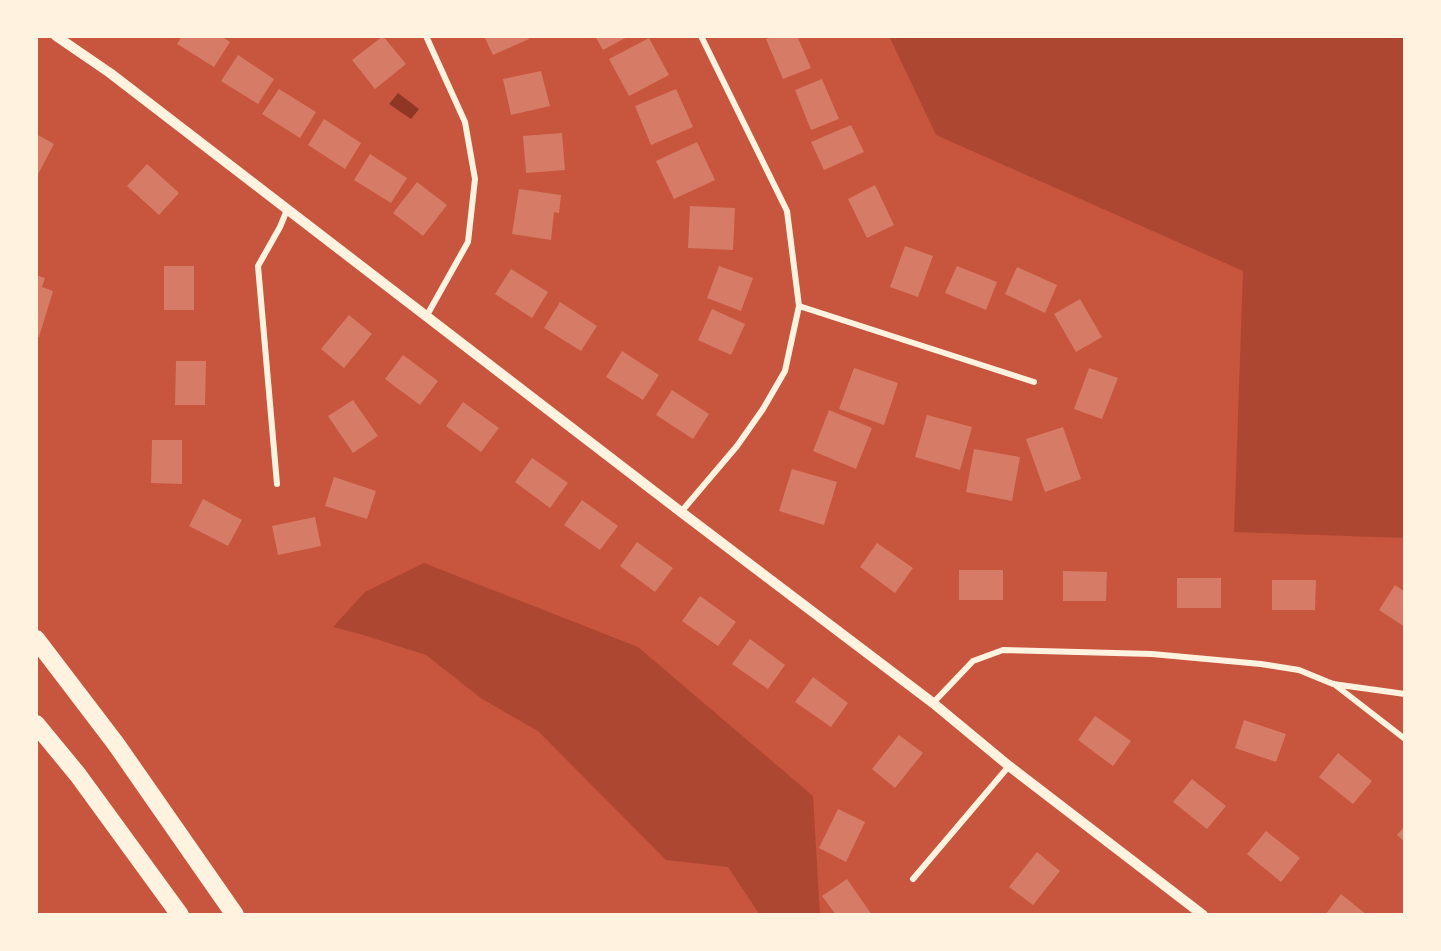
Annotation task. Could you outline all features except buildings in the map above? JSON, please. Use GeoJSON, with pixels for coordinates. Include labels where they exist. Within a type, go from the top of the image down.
{"type":"FeatureCollection","features":[{"type":"Feature","properties":{"kind":"highway"},"geometry":{"type":"LineString","coordinates":[[36,639],[116,744],[235,915]]}},
{"type":"Feature","properties":{"kind":"highway"},"geometry":{"type":"LineString","coordinates":[[36,724],[78,775],[180,915]]}},
{"type":"Feature","properties":{"kind":"street"},"geometry":{"type":"LineString","coordinates":[[56,36],[110,73],[933,703],[1010,766],[1203,915]]}},
{"type":"Feature","properties":{"kind":"street"},"geometry":{"type":"LineString","coordinates":[[426,36],[465,122],[476,179],[468,242],[426,317]]}},
{"type":"Feature","properties":{"kind":"street"},"geometry":{"type":"LineString","coordinates":[[681,512],[737,446],[763,409],[785,371],[800,306],[787,211],[701,36]]}},
{"type":"Feature","properties":{"kind":"street"},"geometry":{"type":"LineString","coordinates":[[278,484],[258,266],[287,210]]}},
{"type":"Feature","properties":{"kind":"street"},"geometry":{"type":"LineString","coordinates":[[800,306],[1034,382]]}},
{"type":"Feature","properties":{"kind":"street"},"geometry":{"type":"LineString","coordinates":[[933,703],[973,662],[1003,650],[1152,654],[1261,664],[1299,670],[1333,684],[1405,694]]}},
{"type":"Feature","properties":{"kind":"street"},"geometry":{"type":"LineString","coordinates":[[1333,684],[1405,739]]}},
{"type":"Feature","properties":{"kind":"street"},"geometry":{"type":"LineString","coordinates":[[913,879],[1010,766]]}},
{"type":"Feature","properties":{"kind":"shaded area"},"geometry":{"type":"Polygon","coordinates":[[[889,36],[1405,36],[1405,538],[1234,532],[1243,271],[936,135],[889,36]]]}},
{"type":"Feature","properties":{"kind":"shaded area"},"geometry":{"type":"Polygon","coordinates":[[[398,93],[419,109],[411,119],[389,104],[398,93]]]}},
{"type":"Feature","properties":{"kind":"shaded area"},"geometry":{"type":"Polygon","coordinates":[[[424,563],[638,647],[813,796],[820,915],[760,915],[728,867],[666,860],[538,731],[482,699],[426,655],[333,627],[365,592],[424,563]]]}}]}
